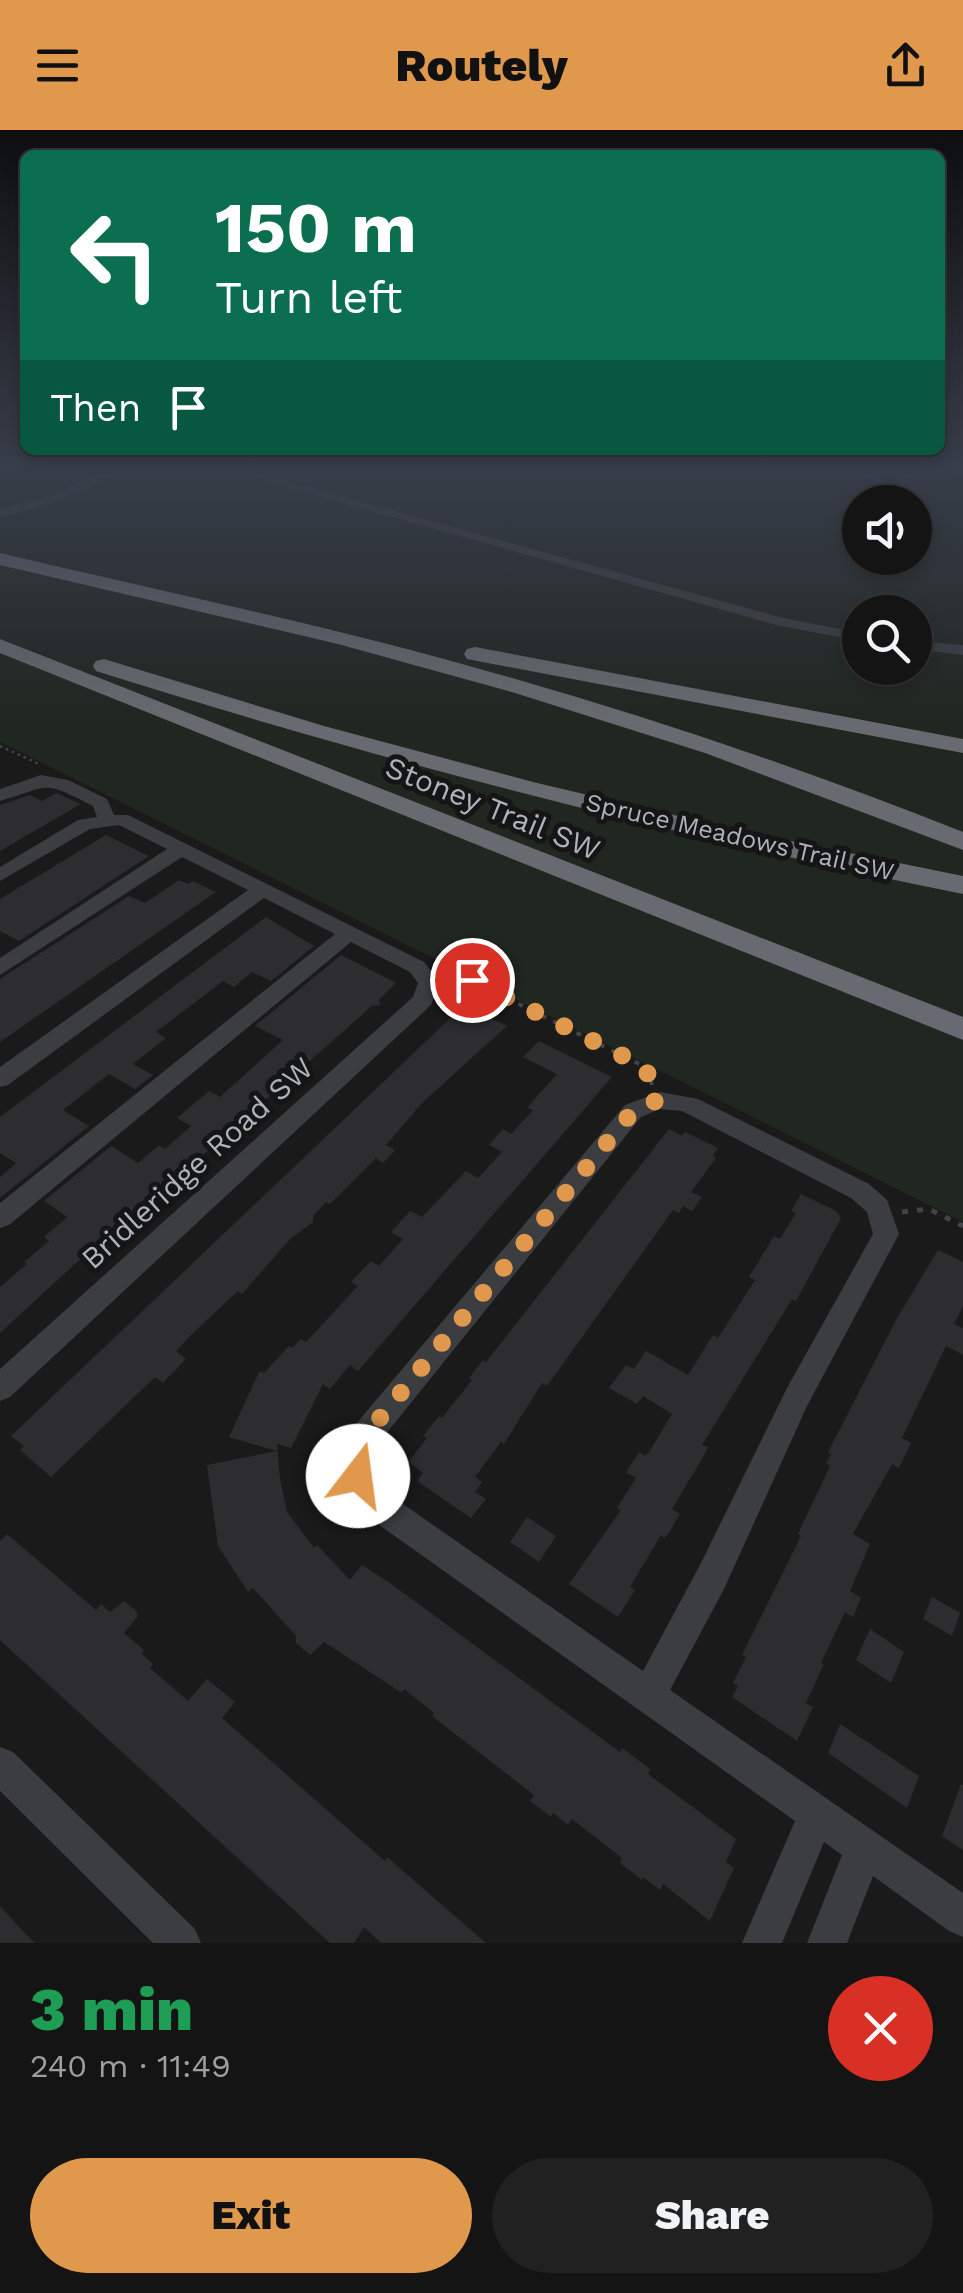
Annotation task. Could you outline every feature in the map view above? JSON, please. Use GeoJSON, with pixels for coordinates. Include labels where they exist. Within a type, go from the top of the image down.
{"type":"FeatureCollection","features":[{"type":"Feature","properties":{"kind":"highway"},"geometry":{"type":"LineString","coordinates":[[0,560],[390,652],[548,696],[780,772],[963,842]]}},
{"type":"Feature","properties":{"kind":"highway"},"geometry":{"type":"LineString","coordinates":[[108,584],[963,746]]}},
{"type":"Feature","properties":{"kind":"highway","name":"Spruce Meadows Trail SW"},"geometry":{"type":"LineString","coordinates":[[0,632],[241,709],[461,771],[760,843],[963,884]]}},
{"type":"Feature","properties":{"kind":"highway","name":"Stoney Trail SW"},"geometry":{"type":"LineString","coordinates":[[0,645],[963,1028]]}},
{"type":"Feature","properties":{"kind":"street"},"geometry":{"type":"LineString","coordinates":[[526,552],[781,622],[842,634]]}},
{"type":"Feature","properties":{"kind":"street"},"geometry":{"type":"LineString","coordinates":[[932,646],[963,650]]}},
{"type":"Feature","properties":{"kind":"street"},"geometry":{"type":"LineString","coordinates":[[0,796],[41,778],[52,778],[101,803],[106,818]]}},
{"type":"Feature","properties":{"kind":"street"},"geometry":{"type":"LineString","coordinates":[[0,875],[85,824],[106,818],[130,821],[418,967],[429,982]]}},
{"type":"Feature","properties":{"kind":"street"},"geometry":{"type":"LineString","coordinates":[[0,968],[182,848]]}},
{"type":"Feature","properties":{"kind":"street"},"geometry":{"type":"LineString","coordinates":[[0,1080],[262,889]]}},
{"type":"Feature","properties":{"kind":"street"},"geometry":{"type":"LineString","coordinates":[[0,1218],[350,933]]}},
{"type":"Feature","properties":{"kind":"street","name":"Bridleridge Road SW"},"geometry":{"type":"LineString","coordinates":[[0,1388],[423,1000],[429,982]]}},
{"type":"Feature","properties":{"kind":"street"},"geometry":{"type":"LineString","coordinates":[[648,1696],[729,1543],[797,1397],[884,1240],[882,1214],[860,1191],[690,1105],[658,1100],[633,1111],[379,1420],[362,1444],[357,1467],[362,1487],[378,1506],[839,1831],[963,1917]]}},
{"type":"Feature","properties":{"kind":"street"},"geometry":{"type":"LineString","coordinates":[[0,1765],[182,1943]]}},
{"type":"Feature","properties":{"kind":"street"},"geometry":{"type":"LineString","coordinates":[[762,1943],[839,1831]]}},
{"type":"Feature","properties":{"kind":"street"},"geometry":{"type":"LineString","coordinates":[[827,1943],[839,1831]]}},
{"type":"Feature","properties":{"kind":"path"},"geometry":{"type":"LineString","coordinates":[[0,746],[42,766],[41,778]]}},
{"type":"Feature","properties":{"kind":"path"},"geometry":{"type":"LineString","coordinates":[[429,982],[472,980],[645,1067],[658,1100]]}},
{"type":"Feature","properties":{"kind":"path"},"geometry":{"type":"LineString","coordinates":[[882,1214],[929,1210],[963,1226]]}},
{"type":"Feature","properties":{"kind":"shaded area"},"geometry":{"type":"Polygon","coordinates":[[[0,552],[842,552],[842,575],[932,575],[932,552],[963,552],[963,1222],[0,742],[0,552]]]}},
{"type":"Feature","properties":{"kind":"building"},"geometry":{"type":"Polygon","coordinates":[[[56,793],[81,804],[0,851],[0,805],[30,795],[42,801],[56,793]]]}},
{"type":"Feature","properties":{"kind":"building"},"geometry":{"type":"Polygon","coordinates":[[[106,835],[149,856],[19,941],[0,931],[0,899],[106,835]]]}},
{"type":"Feature","properties":{"kind":"building"},"geometry":{"type":"Polygon","coordinates":[[[179,880],[188,884],[193,881],[216,892],[0,1042],[0,979],[129,896],[145,903],[179,880]]]}},
{"type":"Feature","properties":{"kind":"building"},"geometry":{"type":"Polygon","coordinates":[[[266,917],[314,946],[271,981],[252,972],[234,987],[223,981],[156,1032],[166,1038],[133,1064],[153,1075],[135,1089],[109,1074],[63,1110],[89,1126],[0,1198],[0,1177],[16,1163],[0,1153],[0,1117],[266,917]]]}},
{"type":"Feature","properties":{"kind":"building"},"geometry":{"type":"Polygon","coordinates":[[[341,955],[396,983],[379,1000],[380,1005],[372,1006],[175,1180],[171,1178],[126,1224],[78,1261],[0,1333],[0,1287],[27,1264],[24,1262],[49,1241],[44,1237],[67,1217],[44,1201],[111,1146],[138,1163],[159,1145],[165,1149],[191,1126],[177,1118],[209,1091],[220,1097],[283,1040],[255,1026],[341,955]]]}},
{"type":"Feature","properties":{"kind":"building"},"geometry":{"type":"Polygon","coordinates":[[[460,1009],[471,1015],[475,1011],[507,1026],[423,1102],[386,1145],[395,1150],[383,1163],[376,1158],[330,1204],[326,1202],[313,1216],[313,1222],[290,1239],[242,1294],[238,1291],[176,1351],[186,1359],[163,1383],[155,1377],[51,1477],[20,1450],[24,1446],[11,1436],[460,1009]]]}},
{"type":"Feature","properties":{"kind":"building"},"geometry":{"type":"Polygon","coordinates":[[[539,1041],[612,1077],[358,1371],[350,1365],[330,1389],[323,1384],[291,1448],[277,1444],[280,1479],[287,1512],[314,1548],[317,1545],[350,1580],[362,1565],[390,1583],[620,1752],[622,1748],[650,1769],[648,1774],[736,1839],[726,1862],[734,1868],[710,1921],[663,1884],[660,1890],[643,1877],[642,1880],[620,1863],[622,1858],[572,1819],[568,1825],[553,1813],[551,1817],[530,1801],[534,1795],[432,1716],[434,1713],[404,1689],[402,1693],[324,1642],[310,1655],[253,1588],[248,1592],[218,1546],[207,1465],[277,1451],[229,1437],[259,1372],[264,1373],[289,1346],[292,1348],[301,1339],[306,1342],[358,1286],[351,1282],[371,1261],[379,1266],[403,1239],[391,1232],[410,1211],[422,1217],[466,1171],[478,1178],[502,1152],[489,1145],[503,1129],[511,1134],[557,1074],[523,1057],[539,1041]]]}},
{"type":"Feature","properties":{"kind":"building"},"geometry":{"type":"Polygon","coordinates":[[[669,1129],[718,1148],[713,1156],[716,1158],[691,1192],[702,1197],[692,1211],[683,1206],[679,1213],[673,1210],[547,1386],[542,1383],[504,1444],[501,1442],[475,1477],[482,1482],[475,1492],[486,1499],[471,1518],[417,1481],[423,1473],[408,1462],[427,1438],[423,1436],[439,1416],[442,1418],[483,1360],[486,1362],[669,1129]]]}},
{"type":"Feature","properties":{"kind":"building"},"geometry":{"type":"Polygon","coordinates":[[[801,1194],[836,1211],[841,1218],[796,1301],[792,1299],[702,1445],[708,1447],[672,1509],[680,1514],[668,1534],[664,1538],[661,1535],[630,1587],[635,1590],[618,1617],[569,1584],[621,1510],[617,1508],[636,1478],[626,1472],[639,1452],[645,1456],[649,1452],[672,1414],[643,1396],[637,1404],[609,1388],[626,1365],[634,1369],[646,1351],[688,1375],[713,1335],[718,1338],[755,1280],[749,1277],[774,1236],[780,1239],[796,1213],[791,1211],[801,1194]]]}},
{"type":"Feature","properties":{"kind":"building"},"geometry":{"type":"Polygon","coordinates":[[[938,1250],[963,1262],[963,1306],[954,1324],[963,1328],[963,1355],[946,1346],[902,1438],[911,1443],[899,1468],[892,1464],[853,1534],[870,1544],[850,1591],[861,1598],[853,1617],[845,1612],[821,1663],[824,1664],[806,1703],[813,1707],[797,1741],[732,1697],[738,1686],[733,1683],[746,1657],[742,1655],[801,1536],[798,1534],[830,1466],[826,1463],[831,1454],[828,1452],[896,1320],[938,1250]]]}},
{"type":"Feature","properties":{"kind":"building"},"geometry":{"type":"Polygon","coordinates":[[[527,1517],[556,1536],[539,1562],[510,1542],[527,1517]]]}},
{"type":"Feature","properties":{"kind":"building"},"geometry":{"type":"Polygon","coordinates":[[[7,1534],[96,1610],[101,1604],[110,1612],[124,1601],[136,1611],[138,1616],[124,1633],[144,1650],[142,1654],[153,1664],[150,1668],[188,1701],[207,1679],[235,1702],[222,1718],[385,1861],[387,1857],[486,1943],[381,1943],[364,1927],[354,1943],[330,1943],[0,1640],[0,1541],[7,1534]]]}},
{"type":"Feature","properties":{"kind":"building"},"geometry":{"type":"Polygon","coordinates":[[[932,1597],[960,1613],[952,1636],[923,1619],[932,1597]]]}},
{"type":"Feature","properties":{"kind":"building"},"geometry":{"type":"Polygon","coordinates":[[[870,1629],[904,1652],[891,1683],[856,1660],[870,1629]]]}},
{"type":"Feature","properties":{"kind":"building"},"geometry":{"type":"Polygon","coordinates":[[[840,1724],[919,1776],[907,1808],[828,1753],[840,1724]]]}},
{"type":"Feature","properties":{"kind":"building"},"geometry":{"type":"Polygon","coordinates":[[[963,1785],[963,1850],[942,1836],[963,1785]]]}},
{"type":"Feature","properties":{"kind":"building"},"geometry":{"type":"Polygon","coordinates":[[[0,1906],[20,1928],[35,1943],[0,1943],[0,1906]]]}},
{"type":"Feature","properties":{"kind":"route"},"geometry":{"type":"LineString","coordinates":[[358,1476],[358,1455],[366,1435],[633,1111],[658,1100],[645,1067],[472,980]]}}]}
